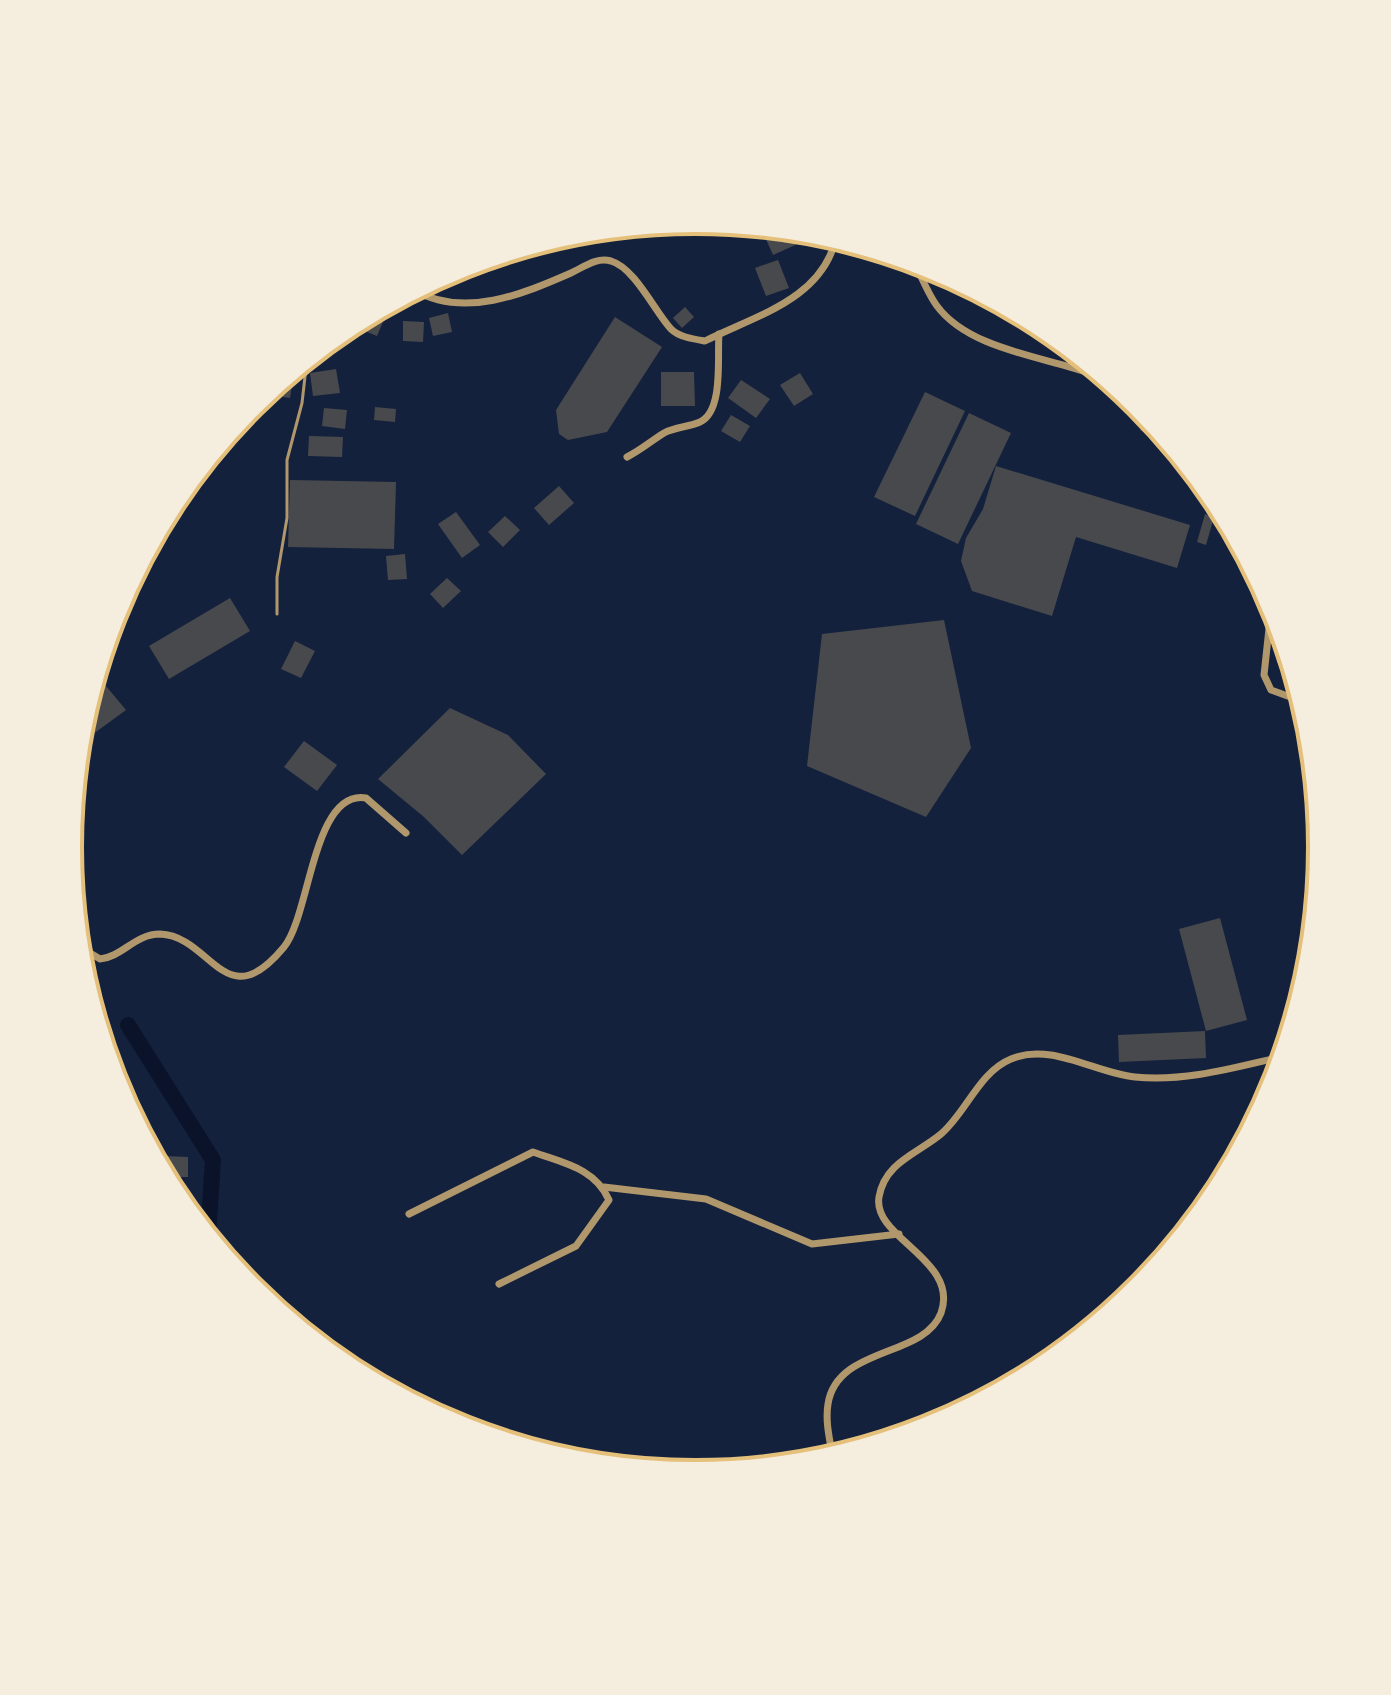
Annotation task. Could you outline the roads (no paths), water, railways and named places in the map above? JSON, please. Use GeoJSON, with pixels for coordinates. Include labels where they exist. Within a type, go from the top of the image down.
{"type":"FeatureCollection","features":[{"type":"Feature","properties":{"kind":"street"},"geometry":{"type":"LineString","coordinates":[[425,296],[451,304],[505,298],[596,261],[613,261],[643,288],[672,330],[705,341],[785,305],[819,274],[831,250]]}},
{"type":"Feature","properties":{"kind":"street"},"geometry":{"type":"LineString","coordinates":[[923,278],[936,305],[962,329],[999,345],[1081,370]]}},
{"type":"Feature","properties":{"kind":"street"},"geometry":{"type":"LineString","coordinates":[[627,457],[648,447],[664,433],[701,422],[709,415],[719,379],[716,360],[719,334]]}},
{"type":"Feature","properties":{"kind":"street"},"geometry":{"type":"LineString","coordinates":[[1269,631],[1264,675],[1271,690],[1290,697]]}},
{"type":"Feature","properties":{"kind":"street"},"geometry":{"type":"LineString","coordinates":[[92,954],[100,959],[107,958],[142,937],[165,934],[186,943],[225,974],[244,976],[273,958],[291,938],[318,846],[332,815],[343,803],[359,796],[366,798],[406,833]]}},
{"type":"Feature","properties":{"kind":"street"},"geometry":{"type":"LineString","coordinates":[[831,1445],[826,1418],[828,1401],[842,1377],[879,1353],[928,1332],[944,1301],[943,1284],[884,1216],[878,1201],[882,1184],[904,1158],[944,1132],[987,1077],[1009,1060],[1031,1053],[1047,1054],[1111,1072],[1164,1078],[1211,1073],[1271,1059]]}},
{"type":"Feature","properties":{"kind":"street"},"geometry":{"type":"LineString","coordinates":[[409,1214],[533,1152],[588,1172],[604,1187],[609,1200],[576,1246],[499,1284]]}},
{"type":"Feature","properties":{"kind":"street"},"geometry":{"type":"LineString","coordinates":[[604,1187],[706,1199],[812,1244],[900,1234]]}},
{"type":"Feature","properties":{"kind":"lane"},"geometry":{"type":"LineString","coordinates":[[277,614],[276,586],[287,518],[287,460],[302,403],[305,375]]}},
{"type":"Feature","properties":{"kind":"waterway"},"geometry":{"type":"LineString","coordinates":[[128,1025],[213,1160],[209,1221]]}}]}
